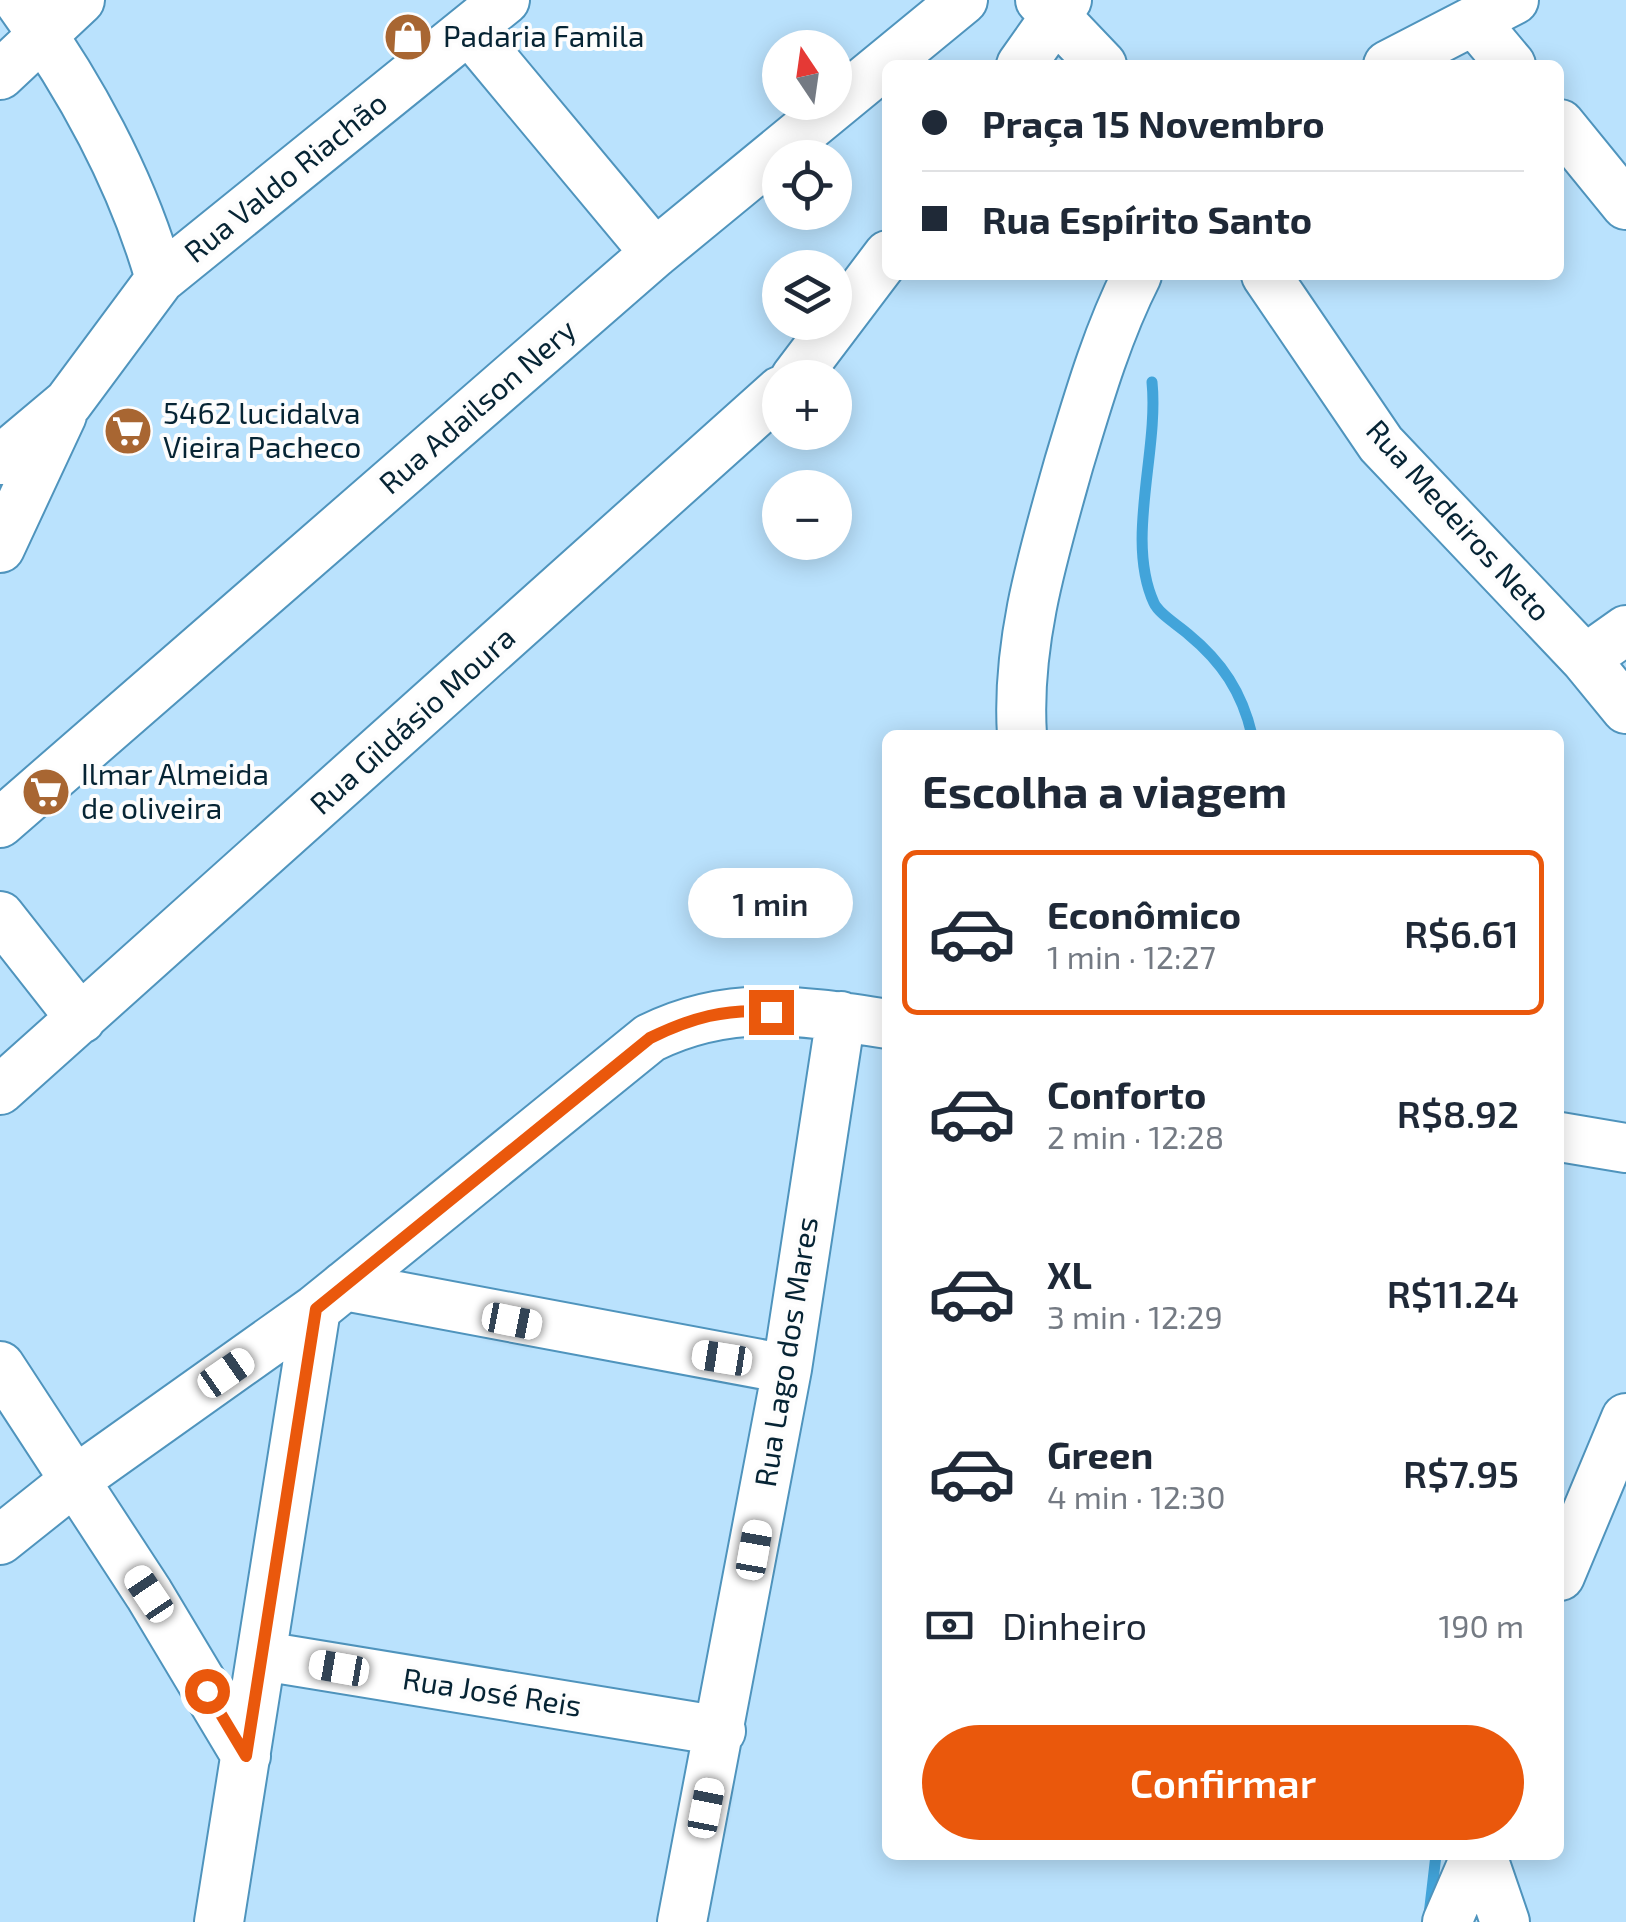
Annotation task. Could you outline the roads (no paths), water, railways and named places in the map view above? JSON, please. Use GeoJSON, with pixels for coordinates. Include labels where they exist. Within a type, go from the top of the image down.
{"type":"FeatureCollection","features":[{"type":"Feature","properties":{"kind":"street"},"geometry":{"type":"LineString","coordinates":[[0,76],[30,17],[80,0]]}},
{"type":"Feature","properties":{"kind":"street","name":"Rua Valdo Riachão"},"geometry":{"type":"LineString","coordinates":[[68,403],[160,280],[505,0]]}},
{"type":"Feature","properties":{"kind":"street","name":"Rua Adailson Nery"},"geometry":{"type":"LineString","coordinates":[[890,60],[963,0]]}},
{"type":"Feature","properties":{"kind":"street"},"geometry":{"type":"LineString","coordinates":[[1025,60],[1055,5],[1098,60]]}},
{"type":"Feature","properties":{"kind":"street"},"geometry":{"type":"LineString","coordinates":[[1398,60],[1495,11],[1510,60]]}},
{"type":"Feature","properties":{"kind":"street"},"geometry":{"type":"LineString","coordinates":[[30,17],[130,194],[160,280]]}},
{"type":"Feature","properties":{"kind":"street"},"geometry":{"type":"LineString","coordinates":[[468,30],[655,253]]}},
{"type":"Feature","properties":{"kind":"street","name":"Rua Adailson Nery"},"geometry":{"type":"LineString","coordinates":[[0,824],[655,253],[882,67]]}},
{"type":"Feature","properties":{"kind":"street"},"geometry":{"type":"LineString","coordinates":[[1564,129],[1626,204]]}},
{"type":"Feature","properties":{"kind":"street"},"geometry":{"type":"LineString","coordinates":[[809,360],[882,263]]}},
{"type":"Feature","properties":{"kind":"street"},"geometry":{"type":"LineString","coordinates":[[1022,730],[1020,700],[1037,573],[1086,405],[1134,280]]}},
{"type":"Feature","properties":{"kind":"street","name":"Rua Medeiros Neto"},"geometry":{"type":"LineString","coordinates":[[1269,280],[1381,444],[1585,659],[1626,709]]}},
{"type":"Feature","properties":{"kind":"street"},"geometry":{"type":"LineString","coordinates":[[0,460],[68,403]]}},
{"type":"Feature","properties":{"kind":"street"},"geometry":{"type":"LineString","coordinates":[[0,548],[68,403]]}},
{"type":"Feature","properties":{"kind":"street","name":"Rua Gildásio Moura"},"geometry":{"type":"LineString","coordinates":[[0,1090],[762,407]]}},
{"type":"Feature","properties":{"kind":"street"},"geometry":{"type":"LineString","coordinates":[[1585,659],[1626,630]]}},
{"type":"Feature","properties":{"kind":"street"},"geometry":{"type":"LineString","coordinates":[[0,916],[81,1018]]}},
{"type":"Feature","properties":{"kind":"street"},"geometry":{"type":"LineString","coordinates":[[0,1540],[74,1481],[330,1298],[650,1038],[685,1021],[736,1009],[882,1023]]}},
{"type":"Feature","properties":{"kind":"street","name":"Rua Lago dos Mares"},"geometry":{"type":"LineString","coordinates":[[682,1922],[721,1732],[786,1369],[840,1016]]}},
{"type":"Feature","properties":{"kind":"street"},"geometry":{"type":"LineString","coordinates":[[1564,1138],[1626,1148]]}},
{"type":"Feature","properties":{"kind":"street"},"geometry":{"type":"LineString","coordinates":[[330,1298],[786,1369]]}},
{"type":"Feature","properties":{"kind":"street"},"geometry":{"type":"LineString","coordinates":[[219,1922],[263,1656],[330,1298]]}},
{"type":"Feature","properties":{"kind":"street"},"geometry":{"type":"LineString","coordinates":[[0,1366],[149,1594],[246,1756]]}},
{"type":"Feature","properties":{"kind":"street"},"geometry":{"type":"LineString","coordinates":[[1564,1566],[1626,1418]]}},
{"type":"Feature","properties":{"kind":"street","name":"Rua José Reis"},"geometry":{"type":"LineString","coordinates":[[263,1656],[721,1732]]}},
{"type":"Feature","properties":{"kind":"street"},"geometry":{"type":"LineString","coordinates":[[1447,1922],[1477,1860]]}},
{"type":"Feature","properties":{"kind":"street"},"geometry":{"type":"LineString","coordinates":[[1481,1860],[1505,1922]]}},
{"type":"Feature","properties":{"kind":"waterway"},"geometry":{"type":"LineString","coordinates":[[1152,382],[1142,524],[1146,578],[1156,607],[1221,667],[1243,705],[1250,730]]}},
{"type":"Feature","properties":{"kind":"waterway"},"geometry":{"type":"LineString","coordinates":[[1429,1915],[1435,1860]]}},
{"type":"Feature","properties":{"kind":"place","name":"Padaria Famila"},"geometry":{"type":"Point","coordinates":[408,37]}},
{"type":"Feature","properties":{"kind":"place","name":"5462 lucidalva Vieira Pacheco"},"geometry":{"type":"Point","coordinates":[128,431]}},
{"type":"Feature","properties":{"kind":"place","name":"Ilmar Almeida de oliveira"},"geometry":{"type":"Point","coordinates":[46,792]}}]}
